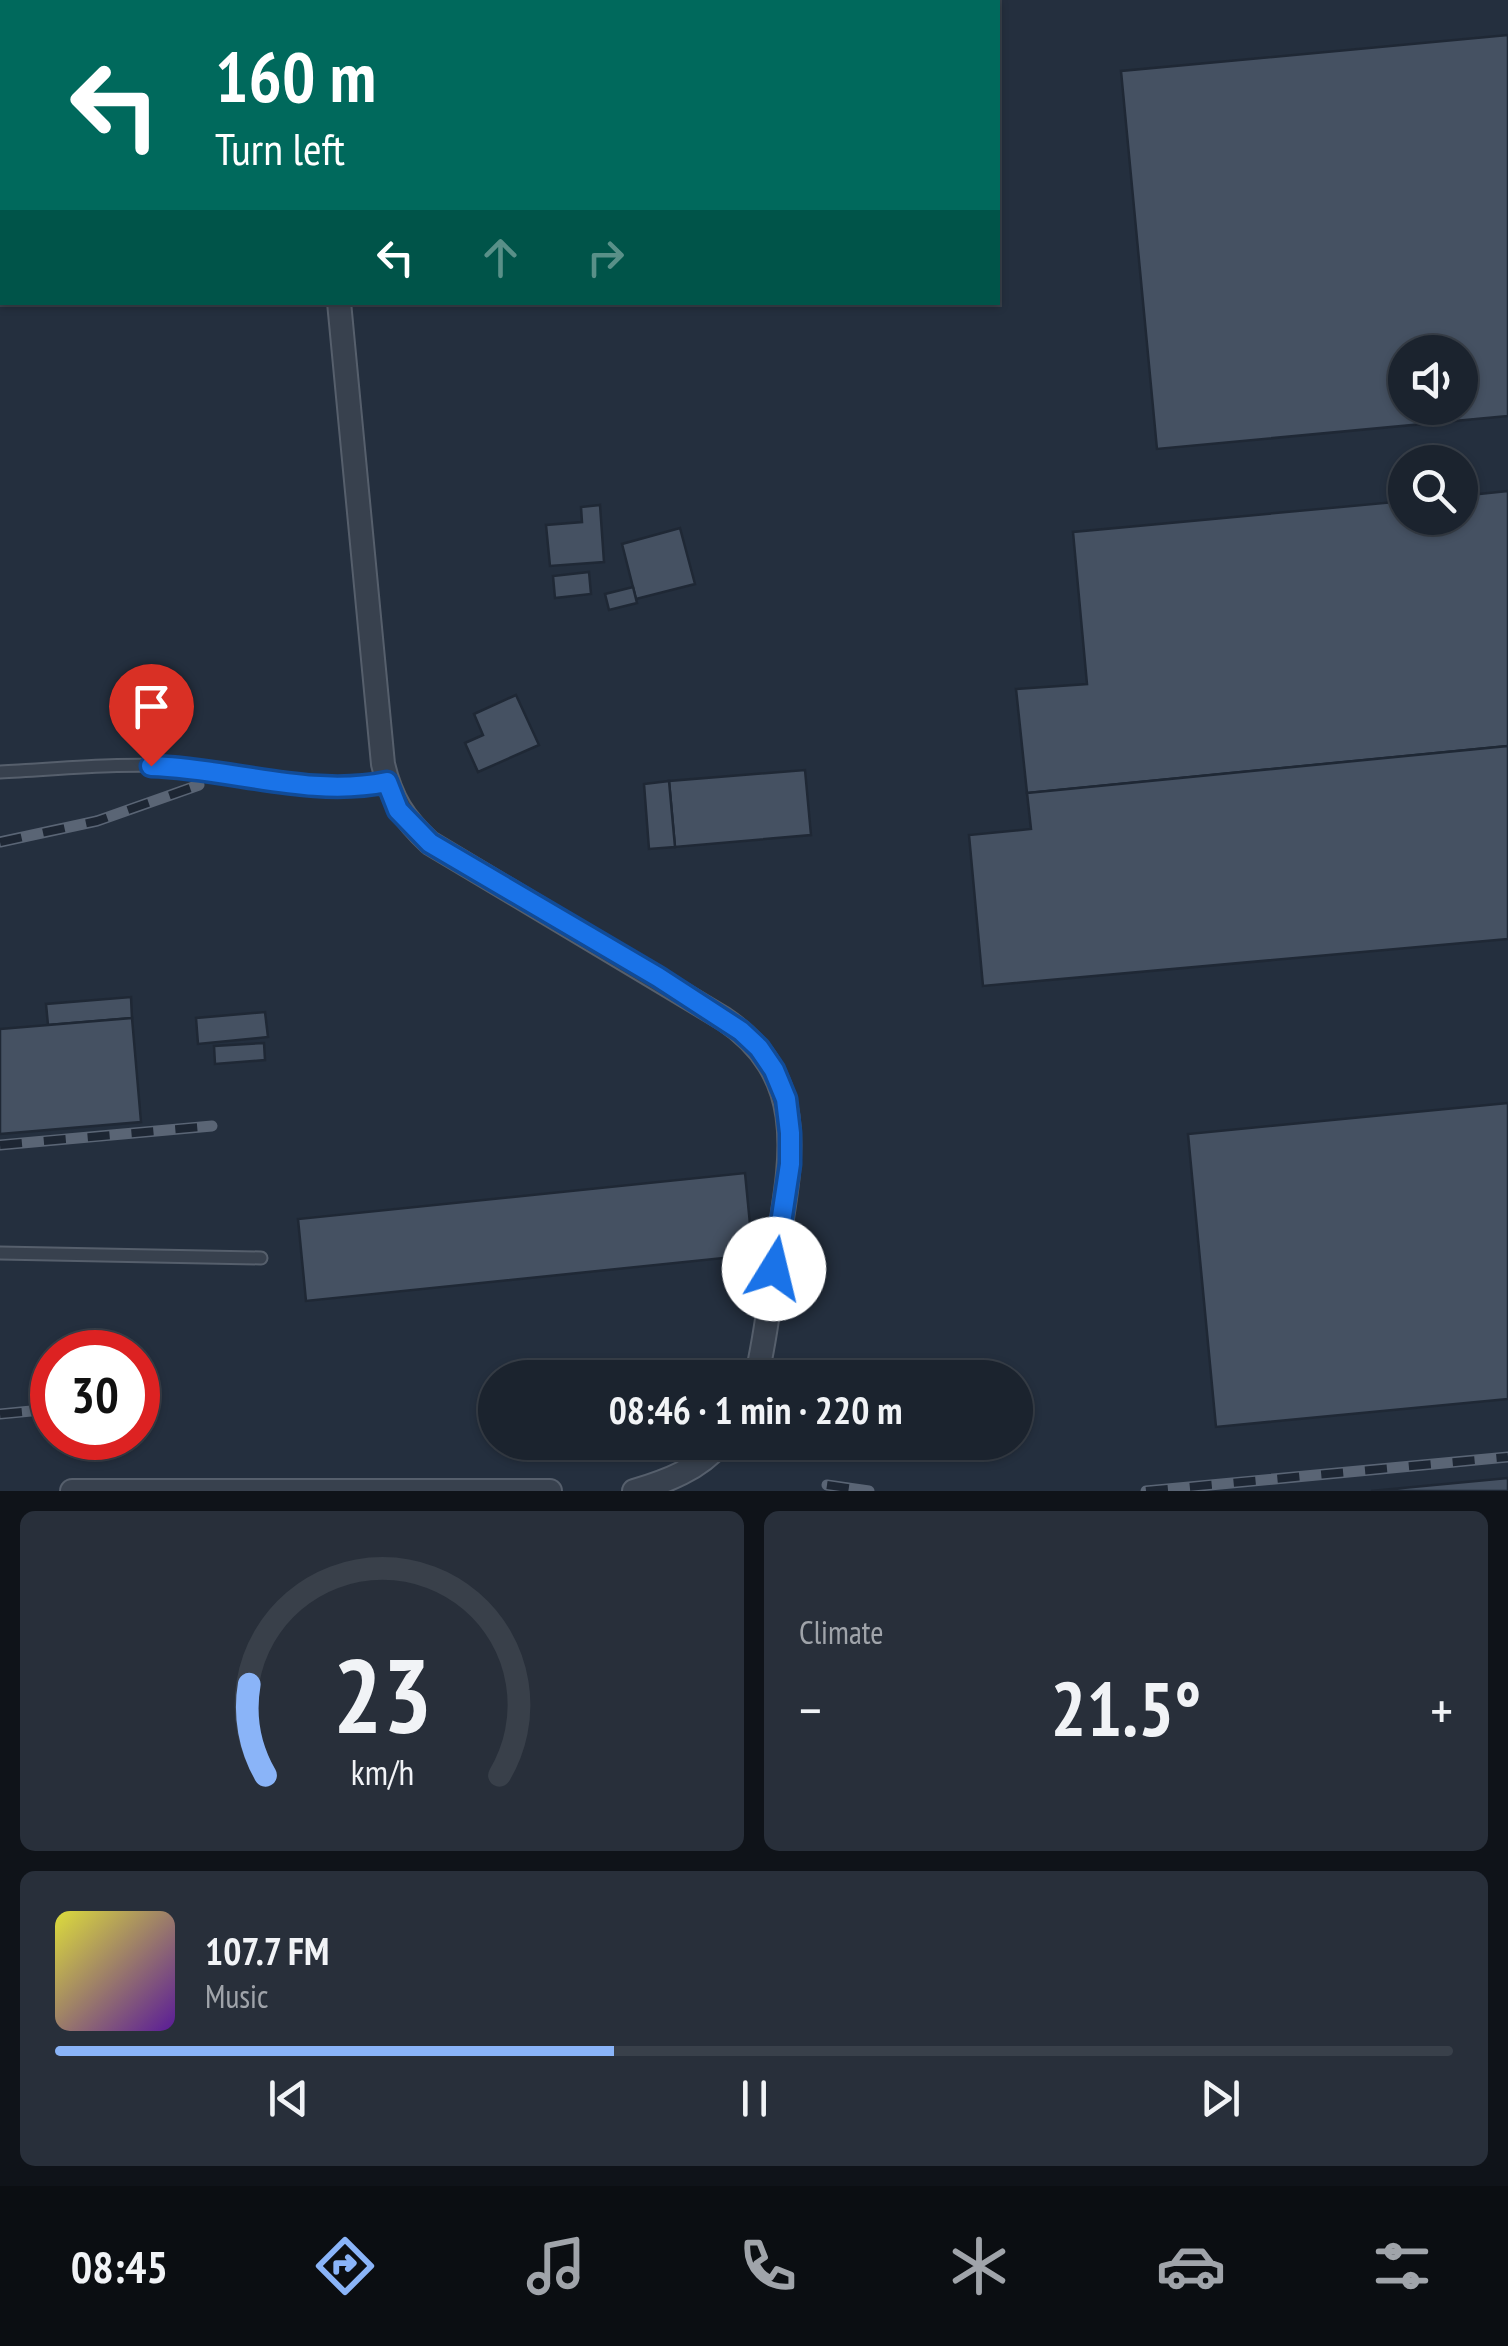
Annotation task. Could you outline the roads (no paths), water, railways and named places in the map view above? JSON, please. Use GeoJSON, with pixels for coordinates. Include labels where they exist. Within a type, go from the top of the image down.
{"type":"FeatureCollection","features":[{"type":"Feature","properties":{"kind":"street"},"geometry":{"type":"LineString","coordinates":[[340,305],[387,782],[398,810],[430,843],[724,1019],[759,1048],[774,1070],[786,1099],[790,1164],[759,1360]]}},
{"type":"Feature","properties":{"kind":"street"},"geometry":{"type":"LineString","coordinates":[[634,1491],[687,1471],[704,1460]]}},
{"type":"Feature","properties":{"kind":"street"},"geometry":{"type":"LineString","coordinates":[[72,1491],[550,1491]]}},
{"type":"Feature","properties":{"kind":"lane"},"geometry":{"type":"LineString","coordinates":[[0,772],[151,766],[188,767],[335,789],[387,782]]}},
{"type":"Feature","properties":{"kind":"lane"},"geometry":{"type":"LineString","coordinates":[[0,1253],[261,1258]]}},
{"type":"Feature","properties":{"kind":"railway"},"geometry":{"type":"LineString","coordinates":[[0,842],[97,821],[199,785]]}},
{"type":"Feature","properties":{"kind":"railway"},"geometry":{"type":"LineString","coordinates":[[0,1145],[212,1126]]}},
{"type":"Feature","properties":{"kind":"railway"},"geometry":{"type":"LineString","coordinates":[[0,1414],[30,1411]]}},
{"type":"Feature","properties":{"kind":"railway"},"geometry":{"type":"LineString","coordinates":[[1146,1491],[1508,1457]]}},
{"type":"Feature","properties":{"kind":"railway"},"geometry":{"type":"LineString","coordinates":[[827,1485],[869,1491]]}}]}
